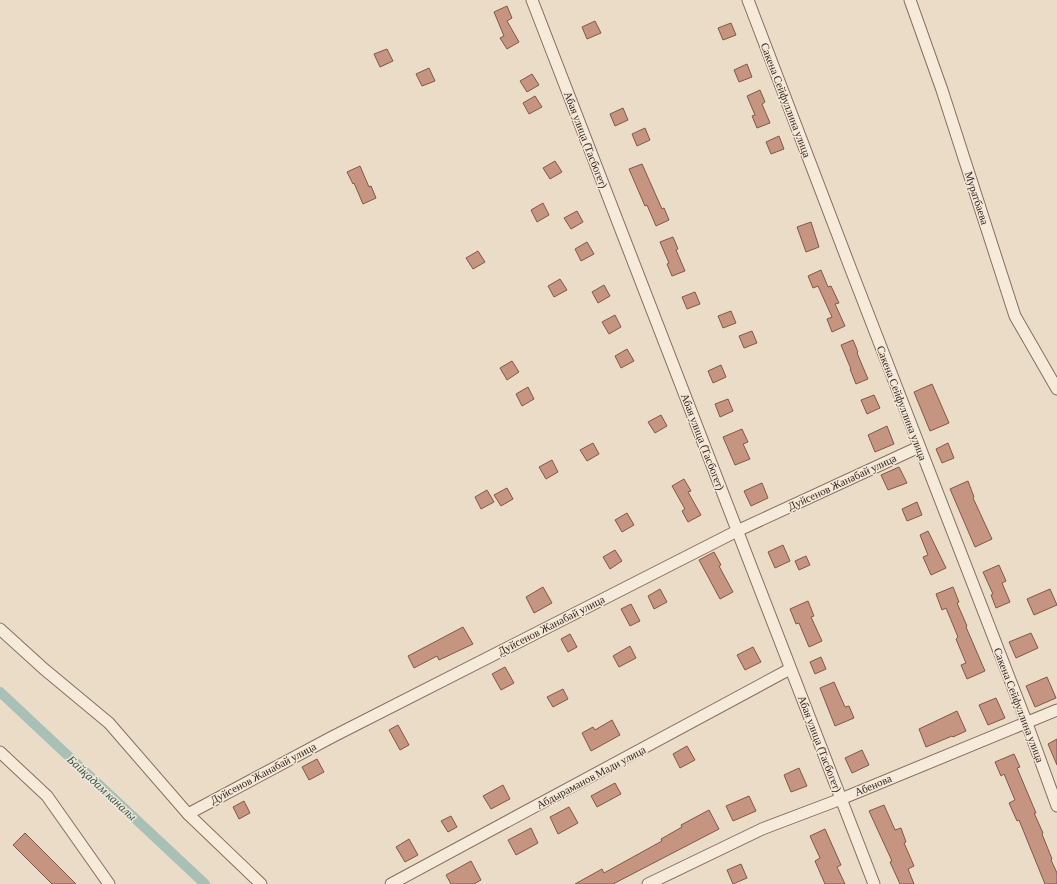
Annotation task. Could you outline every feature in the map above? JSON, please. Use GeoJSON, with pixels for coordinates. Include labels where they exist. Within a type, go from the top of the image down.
{"type":"FeatureCollection","features":[{"type":"Feature","properties":{"kind":"street","name":"Абая улица (Тасбогет)"},"geometry":{"type":"LineString","coordinates":[[532,0],[874,884]]}},
{"type":"Feature","properties":{"kind":"street","name":"Сакена Сейфуллина улица"},"geometry":{"type":"LineString","coordinates":[[748,0],[919,447],[1026,721],[1057,806]]}},
{"type":"Feature","properties":{"kind":"street","name":"Муратбаева"},"geometry":{"type":"LineString","coordinates":[[910,0],[942,90],[1016,316],[1057,389]]}},
{"type":"Feature","properties":{"kind":"street","name":"Дуйсенов Жанабай улица"},"geometry":{"type":"LineString","coordinates":[[188,814],[332,737],[737,531],[919,447]]}},
{"type":"Feature","properties":{"kind":"street"},"geometry":{"type":"LineString","coordinates":[[0,629],[44,669],[109,723],[188,814],[261,884]]}},
{"type":"Feature","properties":{"kind":"street","name":"Абдыраманов Мади улица"},"geometry":{"type":"LineString","coordinates":[[392,884],[790,669]]}},
{"type":"Feature","properties":{"kind":"street","name":"Абенова"},"geometry":{"type":"LineString","coordinates":[[648,884],[762,829],[841,799],[1026,721],[1057,710]]}},
{"type":"Feature","properties":{"kind":"street"},"geometry":{"type":"LineString","coordinates":[[0,752],[47,796],[109,884]]}},
{"type":"Feature","properties":{"kind":"building"},"geometry":{"type":"Polygon","coordinates":[[[507,6],[512,18],[507,21],[519,42],[507,49],[500,38],[504,36],[494,12],[507,6]]]}},
{"type":"Feature","properties":{"kind":"building"},"geometry":{"type":"Polygon","coordinates":[[[595,21],[601,33],[587,39],[582,27],[595,21]]]}},
{"type":"Feature","properties":{"kind":"building"},"geometry":{"type":"Polygon","coordinates":[[[731,23],[736,35],[723,40],[718,28],[731,23]]]}},
{"type":"Feature","properties":{"kind":"building"},"geometry":{"type":"Polygon","coordinates":[[[387,49],[393,61],[380,67],[374,54],[387,49]]]}},
{"type":"Feature","properties":{"kind":"building"},"geometry":{"type":"Polygon","coordinates":[[[747,64],[752,77],[739,82],[734,70],[747,64]]]}},
{"type":"Feature","properties":{"kind":"building"},"geometry":{"type":"Polygon","coordinates":[[[429,68],[435,81],[422,86],[416,74],[429,68]]]}},
{"type":"Feature","properties":{"kind":"building"},"geometry":{"type":"Polygon","coordinates":[[[532,74],[539,85],[527,92],[520,81],[532,74]]]}},
{"type":"Feature","properties":{"kind":"building"},"geometry":{"type":"Polygon","coordinates":[[[760,90],[765,102],[762,104],[770,123],[757,128],[752,116],[755,115],[747,96],[760,90]]]}},
{"type":"Feature","properties":{"kind":"building"},"geometry":{"type":"Polygon","coordinates":[[[535,96],[542,107],[529,114],[523,103],[535,96]]]}},
{"type":"Feature","properties":{"kind":"building"},"geometry":{"type":"Polygon","coordinates":[[[623,108],[628,120],[615,126],[610,114],[623,108]]]}},
{"type":"Feature","properties":{"kind":"building"},"geometry":{"type":"Polygon","coordinates":[[[645,128],[650,140],[637,146],[632,134],[645,128]]]}},
{"type":"Feature","properties":{"kind":"building"},"geometry":{"type":"Polygon","coordinates":[[[779,136],[784,149],[771,154],[766,142],[779,136]]]}},
{"type":"Feature","properties":{"kind":"building"},"geometry":{"type":"Polygon","coordinates":[[[555,161],[562,172],[550,179],[543,168],[555,161]]]}},
{"type":"Feature","properties":{"kind":"building"},"geometry":{"type":"Polygon","coordinates":[[[642,164],[662,209],[664,208],[669,220],[656,226],[647,205],[645,206],[629,169],[642,164]]]}},
{"type":"Feature","properties":{"kind":"building"},"geometry":{"type":"Polygon","coordinates":[[[360,166],[369,187],[371,186],[376,198],[363,204],[354,183],[353,184],[347,172],[360,166]]]}},
{"type":"Feature","properties":{"kind":"building"},"geometry":{"type":"Polygon","coordinates":[[[543,203],[549,215],[537,222],[531,210],[543,203]]]}},
{"type":"Feature","properties":{"kind":"building"},"geometry":{"type":"Polygon","coordinates":[[[577,211],[583,222],[571,229],[564,218],[577,211]]]}},
{"type":"Feature","properties":{"kind":"building"},"geometry":{"type":"Polygon","coordinates":[[[811,222],[819,247],[806,252],[797,227],[811,222]]]}},
{"type":"Feature","properties":{"kind":"building"},"geometry":{"type":"Polygon","coordinates":[[[673,237],[678,249],[676,250],[685,271],[672,276],[667,264],[669,263],[660,242],[673,237]]]}},
{"type":"Feature","properties":{"kind":"building"},"geometry":{"type":"Polygon","coordinates":[[[587,242],[594,254],[581,261],[575,249],[587,242]]]}},
{"type":"Feature","properties":{"kind":"building"},"geometry":{"type":"Polygon","coordinates":[[[478,251],[485,262],[473,269],[466,258],[478,251]]]}},
{"type":"Feature","properties":{"kind":"building"},"geometry":{"type":"Polygon","coordinates":[[[821,270],[828,287],[831,286],[839,303],[835,304],[845,326],[832,332],[827,319],[832,317],[818,286],[813,288],[808,276],[821,270]]]}},
{"type":"Feature","properties":{"kind":"building"},"geometry":{"type":"Polygon","coordinates":[[[560,279],[567,290],[554,297],[548,286],[560,279]]]}},
{"type":"Feature","properties":{"kind":"building"},"geometry":{"type":"Polygon","coordinates":[[[604,285],[610,296],[598,303],[592,292],[604,285]]]}},
{"type":"Feature","properties":{"kind":"building"},"geometry":{"type":"Polygon","coordinates":[[[695,292],[700,304],[687,309],[682,297],[695,292]]]}},
{"type":"Feature","properties":{"kind":"building"},"geometry":{"type":"Polygon","coordinates":[[[731,311],[736,323],[723,328],[718,316],[731,311]]]}},
{"type":"Feature","properties":{"kind":"building"},"geometry":{"type":"Polygon","coordinates":[[[615,315],[621,327],[609,334],[602,322],[615,315]]]}},
{"type":"Feature","properties":{"kind":"building"},"geometry":{"type":"Polygon","coordinates":[[[752,331],[757,343],[744,348],[739,336],[752,331]]]}},
{"type":"Feature","properties":{"kind":"building"},"geometry":{"type":"Polygon","coordinates":[[[853,340],[868,379],[856,384],[841,345],[853,340]]]}},
{"type":"Feature","properties":{"kind":"building"},"geometry":{"type":"Polygon","coordinates":[[[627,349],[634,361],[621,368],[615,356],[627,349]]]}},
{"type":"Feature","properties":{"kind":"building"},"geometry":{"type":"Polygon","coordinates":[[[512,361],[519,372],[507,380],[500,368],[512,361]]]}},
{"type":"Feature","properties":{"kind":"building"},"geometry":{"type":"Polygon","coordinates":[[[721,365],[726,377],[713,383],[708,371],[721,365]]]}},
{"type":"Feature","properties":{"kind":"building"},"geometry":{"type":"Polygon","coordinates":[[[932,384],[949,423],[930,431],[914,392],[932,384]]]}},
{"type":"Feature","properties":{"kind":"building"},"geometry":{"type":"Polygon","coordinates":[[[528,387],[534,399],[522,406],[516,394],[528,387]]]}},
{"type":"Feature","properties":{"kind":"building"},"geometry":{"type":"Polygon","coordinates":[[[874,395],[880,408],[867,414],[861,400],[874,395]]]}},
{"type":"Feature","properties":{"kind":"building"},"geometry":{"type":"Polygon","coordinates":[[[728,399],[733,411],[720,417],[715,404],[728,399]]]}},
{"type":"Feature","properties":{"kind":"building"},"geometry":{"type":"Polygon","coordinates":[[[661,415],[667,426],[655,433],[648,422],[661,415]]]}},
{"type":"Feature","properties":{"kind":"building"},"geometry":{"type":"Polygon","coordinates":[[[887,426],[894,444],[875,452],[868,435],[887,426]]]}},
{"type":"Feature","properties":{"kind":"building"},"geometry":{"type":"Polygon","coordinates":[[[742,429],[748,442],[743,444],[750,459],[735,465],[723,437],[742,429]]]}},
{"type":"Feature","properties":{"kind":"building"},"geometry":{"type":"Polygon","coordinates":[[[593,443],[599,454],[587,461],[580,450],[593,443]]]}},
{"type":"Feature","properties":{"kind":"building"},"geometry":{"type":"Polygon","coordinates":[[[948,443],[954,458],[942,463],[936,449],[948,443]]]}},
{"type":"Feature","properties":{"kind":"building"},"geometry":{"type":"Polygon","coordinates":[[[552,460],[558,472],[546,479],[539,467],[552,460]]]}},
{"type":"Feature","properties":{"kind":"building"},"geometry":{"type":"Polygon","coordinates":[[[899,467],[907,483],[888,490],[881,475],[899,467]]]}},
{"type":"Feature","properties":{"kind":"building"},"geometry":{"type":"Polygon","coordinates":[[[684,479],[691,491],[688,492],[701,515],[688,522],[682,511],[685,509],[672,486],[684,479]]]}},
{"type":"Feature","properties":{"kind":"building"},"geometry":{"type":"Polygon","coordinates":[[[968,481],[974,497],[973,498],[992,539],[975,547],[950,489],[968,481]]]}},
{"type":"Feature","properties":{"kind":"building"},"geometry":{"type":"Polygon","coordinates":[[[762,483],[768,498],[751,506],[744,491],[762,483]]]}},
{"type":"Feature","properties":{"kind":"building"},"geometry":{"type":"Polygon","coordinates":[[[507,488],[513,499],[501,506],[494,495],[507,488]]]}},
{"type":"Feature","properties":{"kind":"building"},"geometry":{"type":"Polygon","coordinates":[[[487,490],[494,502],[481,509],[475,497],[487,490]]]}},
{"type":"Feature","properties":{"kind":"building"},"geometry":{"type":"Polygon","coordinates":[[[917,502],[922,515],[907,521],[902,509],[917,502]]]}},
{"type":"Feature","properties":{"kind":"building"},"geometry":{"type":"Polygon","coordinates":[[[627,513],[634,525],[622,532],[615,520],[627,513]]]}},
{"type":"Feature","properties":{"kind":"building"},"geometry":{"type":"Polygon","coordinates":[[[928,531],[946,568],[931,575],[923,557],[928,555],[920,535],[928,531]]]}},
{"type":"Feature","properties":{"kind":"building"},"geometry":{"type":"Polygon","coordinates":[[[783,545],[790,561],[775,568],[768,552],[783,545]]]}},
{"type":"Feature","properties":{"kind":"building"},"geometry":{"type":"Polygon","coordinates":[[[615,550],[622,561],[610,569],[603,557],[615,550]]]}},
{"type":"Feature","properties":{"kind":"building"},"geometry":{"type":"Polygon","coordinates":[[[714,552],[721,565],[719,566],[733,592],[720,599],[699,560],[714,552]]]}},
{"type":"Feature","properties":{"kind":"building"},"geometry":{"type":"Polygon","coordinates":[[[806,556],[810,565],[799,570],[795,561],[806,556]]]}},
{"type":"Feature","properties":{"kind":"building"},"geometry":{"type":"Polygon","coordinates":[[[999,565],[1006,581],[1002,583],[1010,602],[996,608],[991,595],[993,594],[983,572],[999,565]]]}},
{"type":"Feature","properties":{"kind":"building"},"geometry":{"type":"Polygon","coordinates":[[[543,587],[552,603],[534,613],[526,597],[543,587]]]}},
{"type":"Feature","properties":{"kind":"building"},"geometry":{"type":"Polygon","coordinates":[[[953,587],[959,602],[957,603],[967,626],[966,627],[985,671],[967,679],[961,665],[966,663],[956,639],[958,637],[946,608],[942,610],[936,594],[953,587]]]}},
{"type":"Feature","properties":{"kind":"building"},"geometry":{"type":"Polygon","coordinates":[[[660,589],[667,602],[654,609],[648,596],[660,589]]]}},
{"type":"Feature","properties":{"kind":"building"},"geometry":{"type":"Polygon","coordinates":[[[1050,589],[1057,605],[1034,615],[1027,599],[1050,589]]]}},
{"type":"Feature","properties":{"kind":"building"},"geometry":{"type":"Polygon","coordinates":[[[808,601],[814,616],[811,617],[822,641],[809,647],[799,623],[796,624],[790,609],[808,601]]]}},
{"type":"Feature","properties":{"kind":"building"},"geometry":{"type":"Polygon","coordinates":[[[631,604],[640,621],[630,626],[621,609],[631,604]]]}},
{"type":"Feature","properties":{"kind":"building"},"geometry":{"type":"Polygon","coordinates":[[[463,627],[473,644],[439,660],[437,656],[414,668],[408,656],[463,627]]]}},
{"type":"Feature","properties":{"kind":"building"},"geometry":{"type":"Polygon","coordinates":[[[1031,633],[1038,648],[1016,658],[1009,642],[1031,633]]]}},
{"type":"Feature","properties":{"kind":"building"},"geometry":{"type":"Polygon","coordinates":[[[570,634],[577,647],[568,652],[561,639],[570,634]]]}},
{"type":"Feature","properties":{"kind":"building"},"geometry":{"type":"Polygon","coordinates":[[[630,646],[636,658],[619,667],[613,656],[630,646]]]}},
{"type":"Feature","properties":{"kind":"building"},"geometry":{"type":"Polygon","coordinates":[[[753,647],[761,662],[745,670],[737,655],[753,647]]]}},
{"type":"Feature","properties":{"kind":"building"},"geometry":{"type":"Polygon","coordinates":[[[821,657],[826,669],[815,674],[810,662],[821,657]]]}},
{"type":"Feature","properties":{"kind":"building"},"geometry":{"type":"Polygon","coordinates":[[[505,667],[514,683],[501,690],[492,674],[505,667]]]}},
{"type":"Feature","properties":{"kind":"building"},"geometry":{"type":"Polygon","coordinates":[[[1047,677],[1056,698],[1035,707],[1026,686],[1047,677]]]}},
{"type":"Feature","properties":{"kind":"building"},"geometry":{"type":"Polygon","coordinates":[[[834,682],[845,707],[849,706],[854,718],[835,726],[820,688],[834,682]]]}},
{"type":"Feature","properties":{"kind":"building"},"geometry":{"type":"Polygon","coordinates":[[[563,689],[568,699],[553,707],[547,697],[563,689]]]}},
{"type":"Feature","properties":{"kind":"building"},"geometry":{"type":"Polygon","coordinates":[[[996,698],[1005,718],[988,725],[979,705],[996,698]]]}},
{"type":"Feature","properties":{"kind":"building"},"geometry":{"type":"Polygon","coordinates":[[[957,711],[966,731],[926,747],[919,729],[957,711]]]}},
{"type":"Feature","properties":{"kind":"building"},"geometry":{"type":"Polygon","coordinates":[[[612,720],[620,735],[591,751],[582,733],[593,727],[595,730],[612,720]]]}},
{"type":"Feature","properties":{"kind":"building"},"geometry":{"type":"Polygon","coordinates":[[[398,725],[409,745],[400,750],[389,730],[398,725]]]}},
{"type":"Feature","properties":{"kind":"building"},"geometry":{"type":"Polygon","coordinates":[[[1057,739],[1057,765],[1048,744],[1057,739]]]}},
{"type":"Feature","properties":{"kind":"building"},"geometry":{"type":"Polygon","coordinates":[[[687,746],[695,760],[680,768],[673,754],[687,746]]]}},
{"type":"Feature","properties":{"kind":"building"},"geometry":{"type":"Polygon","coordinates":[[[862,750],[869,765],[852,773],[845,758],[862,750]]]}},
{"type":"Feature","properties":{"kind":"building"},"geometry":{"type":"Polygon","coordinates":[[[1014,754],[1020,767],[1017,768],[1036,813],[1034,813],[1043,833],[1042,834],[1052,859],[1051,860],[1057,873],[1057,884],[1045,884],[1019,820],[1017,821],[1009,803],[1015,800],[1004,774],[1001,776],[995,762],[1014,754]]]}},
{"type":"Feature","properties":{"kind":"building"},"geometry":{"type":"Polygon","coordinates":[[[317,759],[324,772],[309,780],[302,767],[317,759]]]}},
{"type":"Feature","properties":{"kind":"building"},"geometry":{"type":"Polygon","coordinates":[[[799,768],[807,786],[791,792],[784,775],[799,768]]]}},
{"type":"Feature","properties":{"kind":"building"},"geometry":{"type":"Polygon","coordinates":[[[615,783],[621,794],[597,807],[591,796],[615,783]]]}},
{"type":"Feature","properties":{"kind":"building"},"geometry":{"type":"Polygon","coordinates":[[[503,785],[510,799],[491,809],[483,796],[503,785]]]}},
{"type":"Feature","properties":{"kind":"building"},"geometry":{"type":"Polygon","coordinates":[[[749,796],[756,811],[733,821],[726,806],[749,796]]]}},
{"type":"Feature","properties":{"kind":"building"},"geometry":{"type":"Polygon","coordinates":[[[244,801],[250,813],[239,819],[233,807],[244,801]]]}},
{"type":"Feature","properties":{"kind":"building"},"geometry":{"type":"Polygon","coordinates":[[[884,805],[895,830],[901,828],[906,842],[904,843],[914,866],[908,869],[914,884],[900,884],[890,862],[892,861],[869,811],[884,805]]]}},
{"type":"Feature","properties":{"kind":"building"},"geometry":{"type":"Polygon","coordinates":[[[569,807],[578,823],[558,834],[550,817],[569,807]]]}},
{"type":"Feature","properties":{"kind":"building"},"geometry":{"type":"Polygon","coordinates":[[[709,810],[719,829],[613,884],[575,884],[602,869],[604,873],[662,841],[661,839],[682,827],[681,825],[709,810]]]}},
{"type":"Feature","properties":{"kind":"building"},"geometry":{"type":"Polygon","coordinates":[[[451,816],[457,827],[448,832],[441,821],[451,816]]]}},
{"type":"Feature","properties":{"kind":"building"},"geometry":{"type":"Polygon","coordinates":[[[531,828],[538,843],[516,855],[508,840],[531,828]]]}},
{"type":"Feature","properties":{"kind":"building"},"geometry":{"type":"Polygon","coordinates":[[[825,829],[841,865],[837,867],[845,884],[825,884],[815,861],[820,858],[810,836],[825,829]]]}},
{"type":"Feature","properties":{"kind":"building"},"geometry":{"type":"Polygon","coordinates":[[[25,833],[76,884],[52,884],[13,845],[25,833]]]}},
{"type":"Feature","properties":{"kind":"building"},"geometry":{"type":"Polygon","coordinates":[[[409,839],[418,855],[405,862],[396,847],[409,839]]]}},
{"type":"Feature","properties":{"kind":"building"},"geometry":{"type":"Polygon","coordinates":[[[471,861],[481,880],[474,884],[451,884],[446,875],[471,861]]]}},
{"type":"Feature","properties":{"kind":"building"},"geometry":{"type":"Polygon","coordinates":[[[741,864],[747,878],[733,884],[727,870],[741,864]]]}},
{"type":"Feature","properties":{"kind":"waterway","name":"Байқадам каналы"},"geometry":{"type":"LineString","coordinates":[[0,692],[205,884]]}}]}
